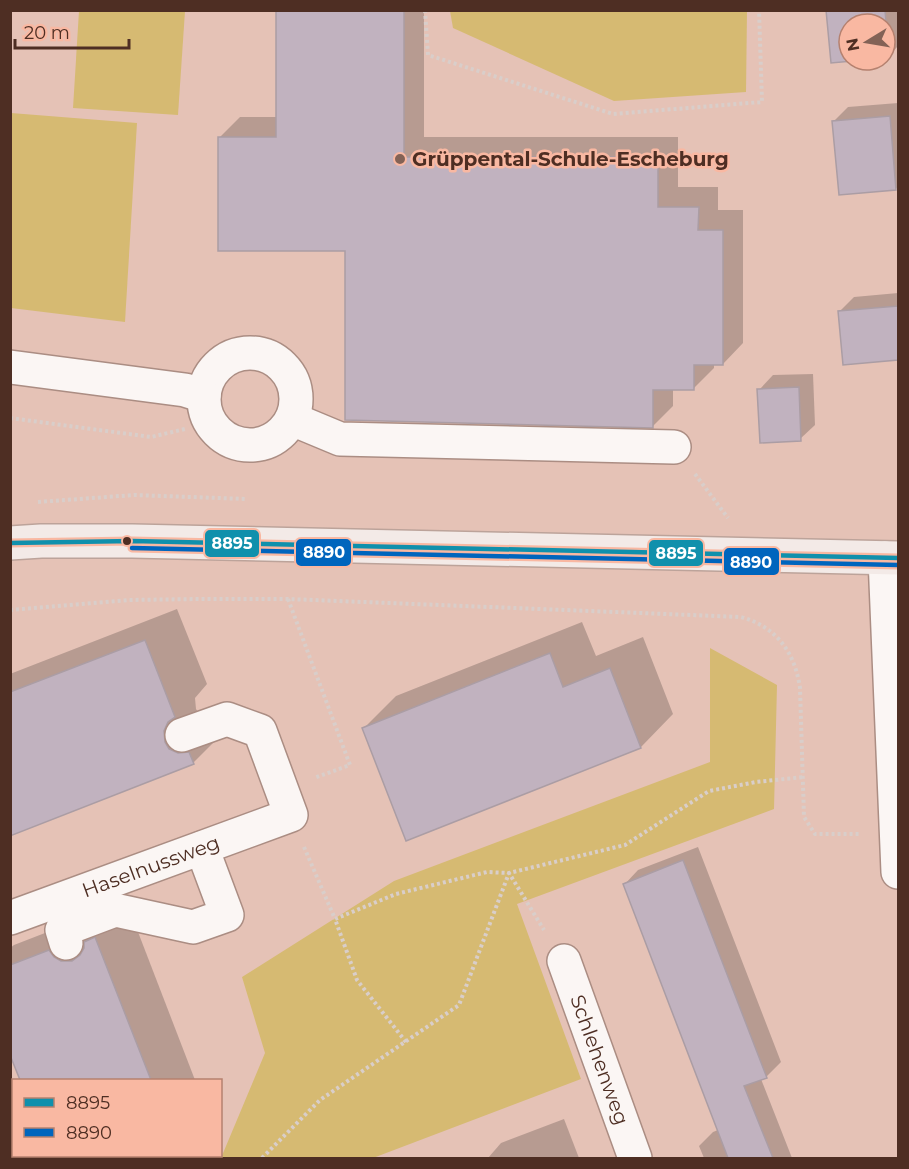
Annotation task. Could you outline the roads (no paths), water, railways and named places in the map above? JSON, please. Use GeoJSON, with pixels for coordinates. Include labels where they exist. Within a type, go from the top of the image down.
{"type":"FeatureCollection","features":[{"type":"Feature","properties":{"kind":"main road"},"geometry":{"type":"LineString","coordinates":[[10,543],[143,541],[892,558]]}},
{"type":"Feature","properties":{"kind":"street"},"geometry":{"type":"LineString","coordinates":[[238,354],[262,354],[283,366],[293,380],[297,404],[292,419],[281,434],[266,443],[248,446],[230,441],[216,430],[207,409],[208,380],[223,361],[238,354]]}},
{"type":"Feature","properties":{"kind":"street"},"geometry":{"type":"LineString","coordinates":[[10,367],[185,390],[207,409]]}},
{"type":"Feature","properties":{"kind":"street"},"geometry":{"type":"LineString","coordinates":[[292,419],[340,440],[674,447]]}},
{"type":"Feature","properties":{"kind":"street"},"geometry":{"type":"LineString","coordinates":[[892,558],[898,872]]}},
{"type":"Feature","properties":{"kind":"street","name":"Haselnussweg"},"geometry":{"type":"LineString","coordinates":[[10,918],[291,815],[260,731],[227,719],[182,735]]}},
{"type":"Feature","properties":{"kind":"street"},"geometry":{"type":"LineString","coordinates":[[66,943],[62,930],[115,910],[193,927],[227,915],[202,848]]}},
{"type":"Feature","properties":{"kind":"street","name":"Schlehenweg"},"geometry":{"type":"LineString","coordinates":[[564,962],[635,1158]]}},
{"type":"Feature","properties":{"kind":"place","name":"Grüppental-Schule-Escheburg"},"geometry":{"type":"Point","coordinates":[400,159]}}]}
